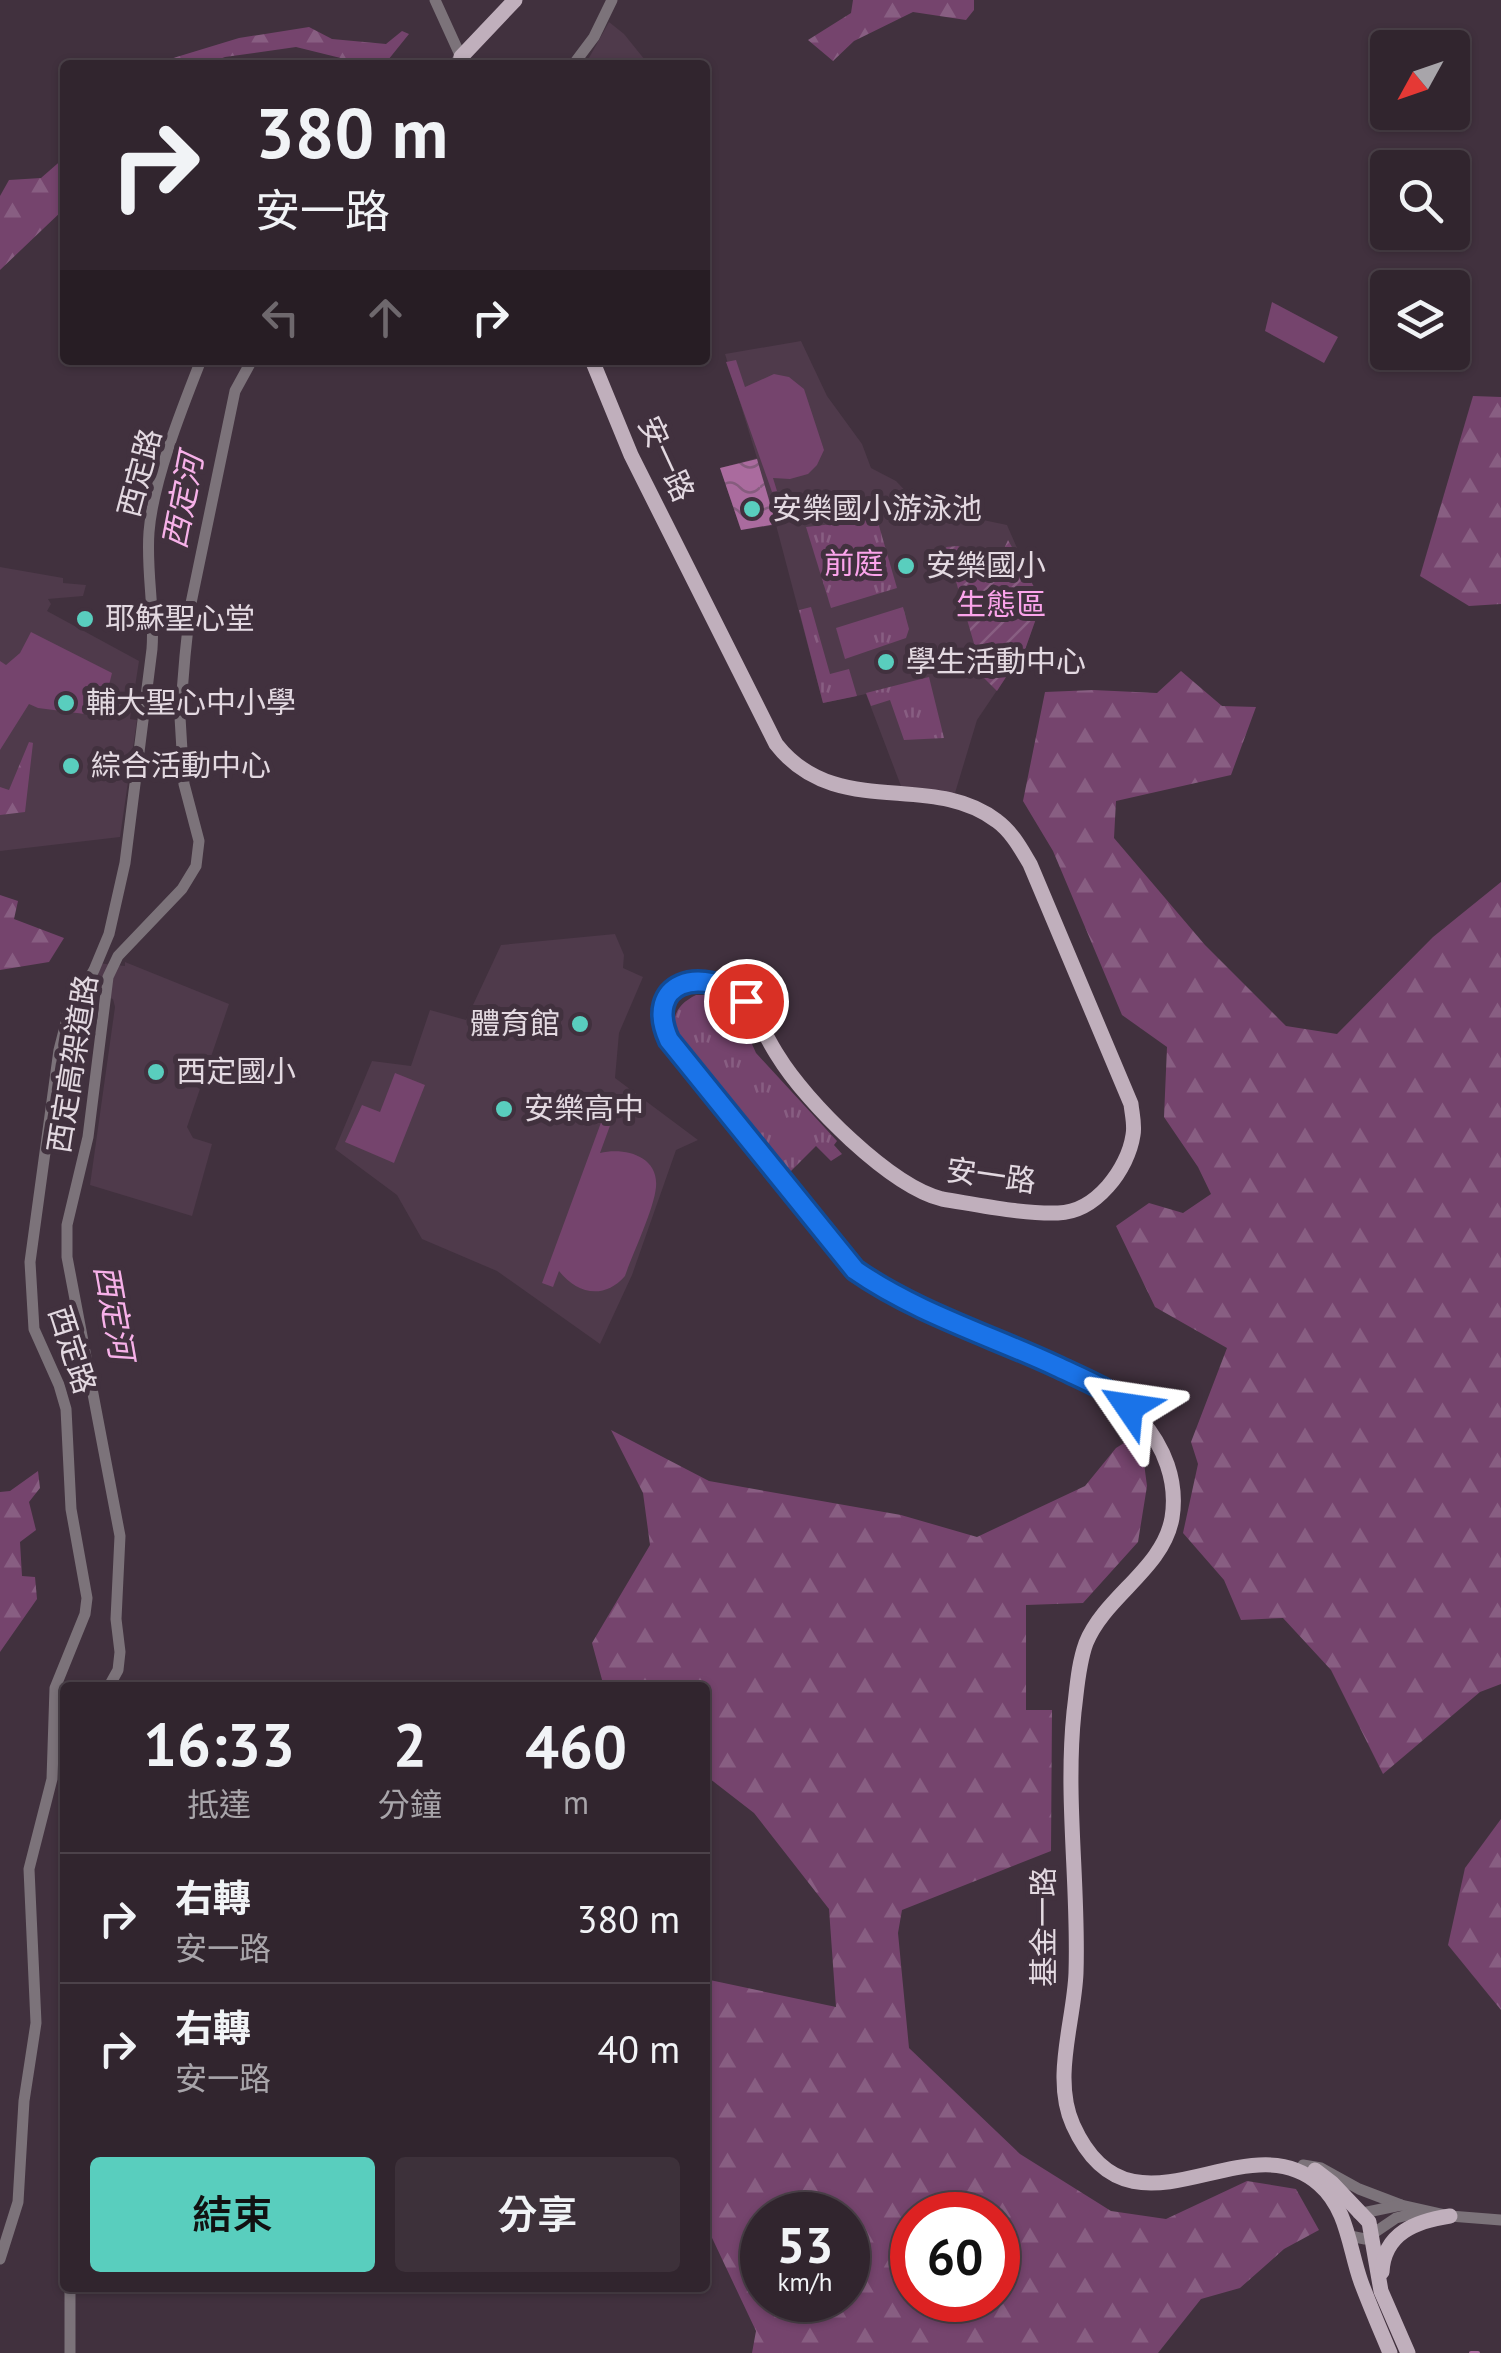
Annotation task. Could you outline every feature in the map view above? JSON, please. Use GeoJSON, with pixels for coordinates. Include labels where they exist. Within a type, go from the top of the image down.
{"type":"FeatureCollection","features":[{"type":"Feature","properties":{"kind":"main road"},"geometry":{"type":"LineString","coordinates":[[462,60],[515,0]]}},
{"type":"Feature","properties":{"kind":"main road","name":"安一路"},"geometry":{"type":"LineString","coordinates":[[594,365],[631,456],[770,736],[782,751],[805,772],[833,786],[961,804],[989,816],[1016,840],[1030,864],[1131,1104],[1134,1132],[1127,1157],[1113,1180],[1085,1205],[1073,1210],[1060,1213],[942,1199],[899,1180],[842,1129],[799,1084],[746,1001],[732,989],[706,980],[684,982],[670,995],[662,1026],[669,1040],[855,1270],[887,1292],[999,1339],[1113,1394],[1129,1407],[1153,1435],[1168,1467],[1174,1496],[1170,1526]]}},
{"type":"Feature","properties":{"kind":"main road","name":"基金一路"},"geometry":{"type":"LineString","coordinates":[[1170,1526],[1156,1553],[1099,1620],[1084,1647],[1078,1674],[1069,1761],[1076,1973],[1064,2096],[1074,2128],[1088,2150],[1112,2174],[1149,2185],[1228,2169],[1303,2165]]}},
{"type":"Feature","properties":{"kind":"main road"},"geometry":{"type":"LineString","coordinates":[[1303,2165],[1326,2178],[1361,2213],[1373,2233],[1381,2291],[1408,2353]]}},
{"type":"Feature","properties":{"kind":"main road","name":"基金一路"},"geometry":{"type":"LineString","coordinates":[[1277,2167],[1302,2174],[1320,2185],[1348,2232],[1360,2280],[1390,2353]]}},
{"type":"Feature","properties":{"kind":"main road"},"geometry":{"type":"LineString","coordinates":[[1381,2291],[1382,2260],[1390,2244],[1421,2221],[1450,2216]]}},
{"type":"Feature","properties":{"kind":"street"},"geometry":{"type":"LineString","coordinates":[[435,0],[459,60]]}},
{"type":"Feature","properties":{"kind":"street"},"geometry":{"type":"LineString","coordinates":[[577,60],[594,37],[612,0]]}},
{"type":"Feature","properties":{"kind":"street","name":"西定路"},"geometry":{"type":"LineString","coordinates":[[0,2259],[18,2202],[36,2023],[29,1869],[52,1779],[55,1688],[87,1598],[72,1509],[66,1409],[60,1385],[34,1329],[30,1262],[68,1016],[109,934],[125,863],[152,649],[154,620],[148,535],[152,506],[200,365]]}},
{"type":"Feature","properties":{"kind":"street","name":"西定高架道路"},"geometry":{"type":"LineString","coordinates":[[111,1682],[118,1670],[120,1652],[116,1619],[120,1536],[68,1257],[68,1225],[88,1137],[108,978],[118,956],[182,889],[196,866],[199,841],[184,784],[180,717],[187,640],[235,392],[249,365]]}},
{"type":"Feature","properties":{"kind":"street"},"geometry":{"type":"LineString","coordinates":[[1303,2165],[1321,2168],[1359,2189],[1401,2205],[1450,2216],[1501,2220]]}},
{"type":"Feature","properties":{"kind":"street"},"geometry":{"type":"LineString","coordinates":[[1401,2205],[1361,2213],[1348,2221],[1348,2232],[1361,2240],[1396,2218],[1426,2210]]}},
{"type":"Feature","properties":{"kind":"street"},"geometry":{"type":"LineString","coordinates":[[70,2292],[70,2353]]}},
{"type":"Feature","properties":{"kind":"shaded area"},"geometry":{"type":"Polygon","coordinates":[[[609,22],[645,60],[588,60],[609,22]]]}},
{"type":"Feature","properties":{"kind":"shaded area","name":"安樂國小"},"geometry":{"type":"Polygon","coordinates":[[[801,341],[827,396],[862,444],[871,468],[896,481],[921,507],[1007,525],[1034,587],[1038,613],[1016,675],[1008,674],[977,720],[955,793],[901,786],[866,694],[823,703],[776,525],[741,530],[720,468],[757,458],[725,354],[801,341]]]}},
{"type":"Feature","properties":{"kind":"shaded area","name":"輔大聖心中小學"},"geometry":{"type":"Polygon","coordinates":[[[0,567],[86,585],[83,596],[48,599],[51,604],[47,611],[139,661],[130,719],[137,720],[120,837],[0,851],[0,567]]]}},
{"type":"Feature","properties":{"kind":"shaded area","name":"安樂高中"},"geometry":{"type":"Polygon","coordinates":[[[615,934],[624,955],[623,968],[643,977],[619,1033],[615,1078],[698,1140],[676,1150],[632,1275],[600,1344],[497,1271],[422,1239],[397,1195],[335,1149],[372,1061],[411,1066],[430,1010],[466,1020],[501,945],[615,934]]]}},
{"type":"Feature","properties":{"kind":"shaded area","name":"西定國小"},"geometry":{"type":"Polygon","coordinates":[[[125,962],[229,1004],[187,1127],[193,1138],[212,1144],[192,1216],[90,1185],[115,1007],[113,999],[83,989],[97,963],[125,966],[125,962]]]}},
{"type":"Feature","properties":{"kind":"green space"},"geometry":{"type":"Polygon","coordinates":[[[853,0],[974,0],[974,10],[966,20],[913,12],[854,41],[833,61],[808,40],[851,13],[853,0]]]}},
{"type":"Feature","properties":{"kind":"green space"},"geometry":{"type":"Polygon","coordinates":[[[309,27],[332,39],[386,44],[402,31],[409,34],[388,60],[349,60],[296,47],[217,60],[169,60],[239,38],[309,27]]]}},
{"type":"Feature","properties":{"kind":"green space"},"geometry":{"type":"Polygon","coordinates":[[[60,161],[60,213],[0,270],[0,196],[9,180],[41,178],[60,161]]]}},
{"type":"Feature","properties":{"kind":"green space"},"geometry":{"type":"Polygon","coordinates":[[[1272,302],[1338,337],[1324,363],[1265,331],[1272,302]]]}},
{"type":"Feature","properties":{"kind":"green space"},"geometry":{"type":"Polygon","coordinates":[[[736,360],[745,387],[774,374],[789,377],[804,389],[824,450],[808,474],[773,478],[777,491],[772,492],[726,362],[736,360]]]}},
{"type":"Feature","properties":{"kind":"green space"},"geometry":{"type":"Polygon","coordinates":[[[1473,396],[1501,397],[1501,604],[1469,606],[1420,576],[1473,396]]]}},
{"type":"Feature","properties":{"kind":"green space","name":"前庭"},"geometry":{"type":"Polygon","coordinates":[[[877,519],[897,588],[831,608],[806,527],[877,519]]]}},
{"type":"Feature","properties":{"kind":"green space","name":"生態區"},"geometry":{"type":"Polygon","coordinates":[[[1008,540],[1034,587],[1038,613],[1016,675],[1008,674],[997,691],[984,678],[946,547],[958,546],[997,564],[1008,540]]]}},
{"type":"Feature","properties":{"kind":"green space"},"geometry":{"type":"Polygon","coordinates":[[[811,607],[830,674],[849,669],[857,696],[823,703],[799,610],[811,607]]]}},
{"type":"Feature","properties":{"kind":"green space"},"geometry":{"type":"Polygon","coordinates":[[[903,607],[909,629],[906,638],[845,659],[836,628],[903,607]]]}},
{"type":"Feature","properties":{"kind":"green space"},"geometry":{"type":"Polygon","coordinates":[[[31,632],[112,673],[105,701],[110,702],[108,717],[29,704],[0,750],[0,661],[6,665],[20,653],[31,632]]]}},
{"type":"Feature","properties":{"kind":"green space"},"geometry":{"type":"Polygon","coordinates":[[[1181,671],[1222,706],[1256,707],[1231,775],[1116,801],[1114,838],[1205,945],[1286,1026],[1337,1034],[1433,937],[1501,882],[1501,1684],[1480,1692],[1383,1774],[1331,1670],[1283,1618],[1241,1620],[1224,1580],[1183,1533],[1198,1464],[1191,1442],[1227,1348],[1155,1307],[1116,1226],[1149,1203],[1183,1213],[1211,1194],[1164,1117],[1167,1047],[1122,1015],[1053,851],[1023,801],[1045,692],[1157,693],[1181,671]]]}},
{"type":"Feature","properties":{"kind":"green space"},"geometry":{"type":"Polygon","coordinates":[[[929,677],[944,738],[904,740],[890,700],[871,706],[866,693],[929,677]]]}},
{"type":"Feature","properties":{"kind":"green space"},"geometry":{"type":"Polygon","coordinates":[[[29,742],[33,743],[25,812],[0,815],[0,787],[9,790],[29,742]]]}},
{"type":"Feature","properties":{"kind":"green space"},"geometry":{"type":"Polygon","coordinates":[[[0,895],[18,901],[14,919],[64,938],[49,962],[0,970],[0,895]]]}},
{"type":"Feature","properties":{"kind":"green space"},"geometry":{"type":"Polygon","coordinates":[[[696,995],[711,995],[743,1024],[756,1053],[837,1141],[834,1145],[842,1154],[831,1161],[816,1146],[789,1173],[674,1028],[679,1008],[696,995]]]}},
{"type":"Feature","properties":{"kind":"green space"},"geometry":{"type":"Polygon","coordinates":[[[395,1073],[425,1085],[394,1163],[345,1142],[362,1105],[380,1112],[395,1073]]]}},
{"type":"Feature","properties":{"kind":"green space"},"geometry":{"type":"Polygon","coordinates":[[[606,1109],[615,1112],[600,1153],[629,1153],[652,1167],[656,1187],[651,1207],[625,1276],[617,1284],[600,1291],[582,1289],[559,1271],[553,1287],[542,1283],[606,1109]]]}},
{"type":"Feature","properties":{"kind":"green space"},"geometry":{"type":"Polygon","coordinates":[[[611,1430],[709,1481],[901,1515],[977,1537],[1085,1486],[1116,1448],[1140,1433],[1147,1486],[1138,1542],[1083,1603],[1026,1605],[1026,1710],[1052,1710],[1051,1851],[902,1910],[898,1933],[909,2048],[1020,2154],[1111,2211],[1166,2219],[1247,2181],[1296,2189],[1319,2230],[1284,2249],[1240,2288],[1201,2299],[1158,2353],[752,2353],[756,2331],[752,2322],[870,2322],[870,2192],[740,2192],[740,2297],[710,2234],[710,1980],[836,2007],[829,1909],[754,1813],[710,1779],[710,1682],[603,1682],[592,1643],[650,1545],[643,1493],[611,1430]]]}},
{"type":"Feature","properties":{"kind":"green space"},"geometry":{"type":"Polygon","coordinates":[[[38,1471],[40,1488],[29,1502],[36,1530],[20,1542],[22,1576],[35,1577],[37,1599],[0,1652],[0,1492],[10,1491],[38,1471]]]}},
{"type":"Feature","properties":{"kind":"green space"},"geometry":{"type":"Polygon","coordinates":[[[1501,1819],[1501,2010],[1448,1945],[1465,1868],[1501,1819]]]}},
{"type":"Feature","properties":{"kind":"water","name":"安樂國小游泳池"},"geometry":{"type":"Polygon","coordinates":[[[757,459],[776,524],[741,530],[720,468],[757,459]]]}},
{"type":"Feature","properties":{"kind":"waterway"},"geometry":{"type":"LineString","coordinates":[[1471,2353],[1478,2353]]}},
{"type":"Feature","properties":{"kind":"place","name":"安樂國小游泳池"},"geometry":{"type":"Point","coordinates":[752,509]}},
{"type":"Feature","properties":{"kind":"place","name":"安樂國小"},"geometry":{"type":"Point","coordinates":[906,566]}},
{"type":"Feature","properties":{"kind":"place","name":"耶穌聖心堂"},"geometry":{"type":"Point","coordinates":[85,619]}},
{"type":"Feature","properties":{"kind":"place","name":"學生活動中心"},"geometry":{"type":"Point","coordinates":[886,662]}},
{"type":"Feature","properties":{"kind":"place","name":"輔大聖心中小學"},"geometry":{"type":"Point","coordinates":[66,703]}},
{"type":"Feature","properties":{"kind":"place","name":"綜合活動中心"},"geometry":{"type":"Point","coordinates":[71,766]}},
{"type":"Feature","properties":{"kind":"place","name":"體育館"},"geometry":{"type":"Point","coordinates":[580,1024]}},
{"type":"Feature","properties":{"kind":"place","name":"西定國小"},"geometry":{"type":"Point","coordinates":[156,1072]}},
{"type":"Feature","properties":{"kind":"place","name":"安樂高中"},"geometry":{"type":"Point","coordinates":[504,1109]}},
{"type":"Feature","properties":{"kind":"route"},"geometry":{"type":"LineString","coordinates":[[746,1001],[718,982],[693,979],[670,995],[662,1026],[669,1040],[855,1270],[887,1292],[999,1339],[1113,1394],[1129,1407]]}},
{"type":"Feature","properties":{"kind":"water label","name":"西定河"},"geometry":{"type":"Point","coordinates":[183,501]}},
{"type":"Feature","properties":{"kind":"water label","name":"西定河"},"geometry":{"type":"Point","coordinates":[114,1312]}}]}
